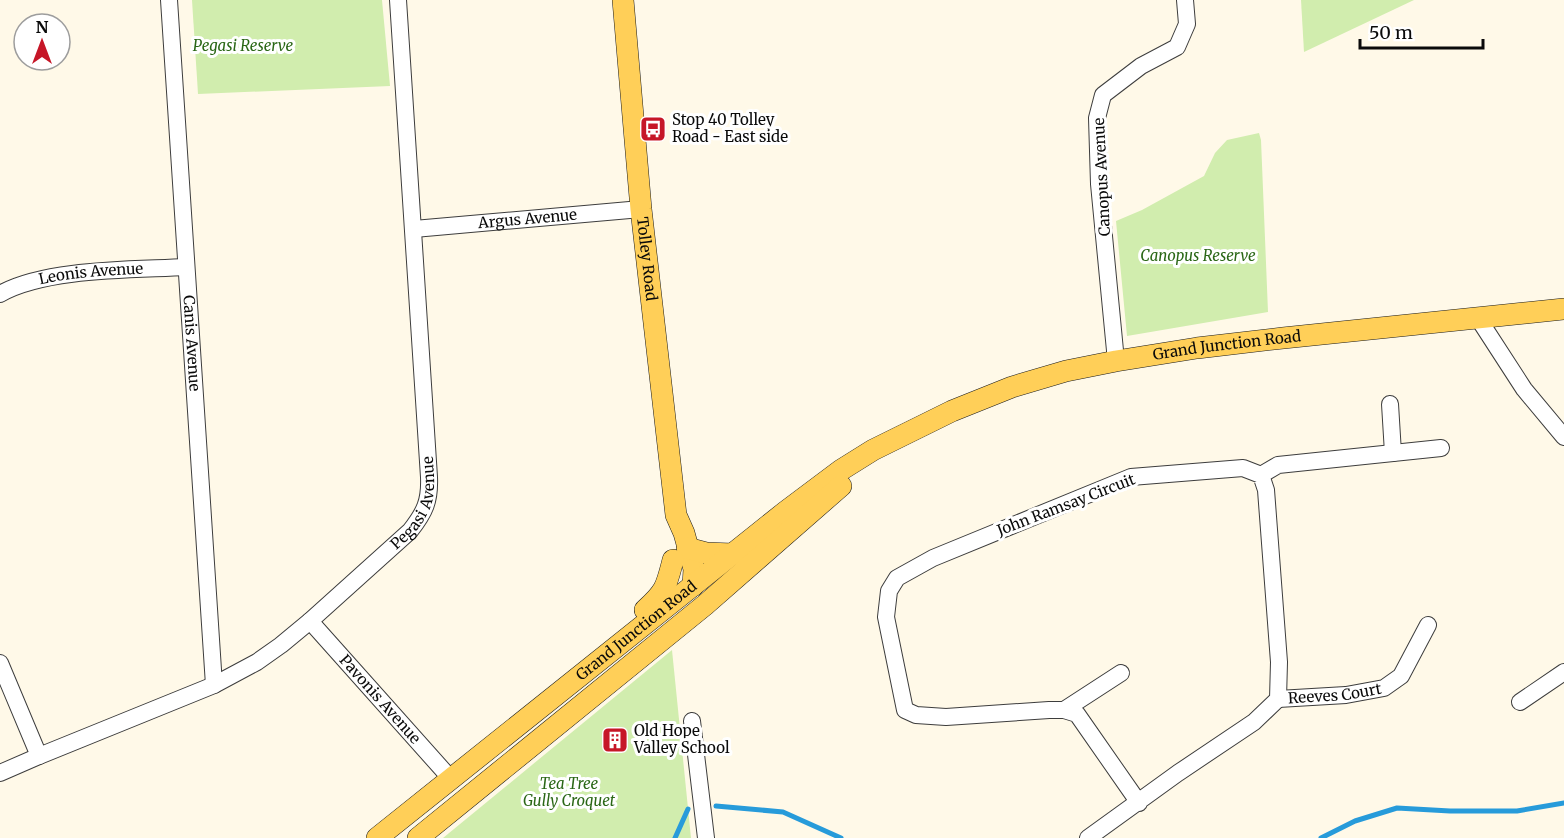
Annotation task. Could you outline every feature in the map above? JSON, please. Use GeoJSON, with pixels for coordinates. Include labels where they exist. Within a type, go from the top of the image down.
{"type":"FeatureCollection","features":[{"type":"Feature","properties":{"kind":"main road","name":"Tolley Road"},"geometry":{"type":"LineString","coordinates":[[623,0],[641,209],[676,515],[684,533],[680,554],[683,582],[693,586],[705,605]]}},
{"type":"Feature","properties":{"kind":"main road","name":"Grand Junction Road"},"geometry":{"type":"LineString","coordinates":[[377,838],[785,512],[841,470],[873,450],[952,411],[1012,387],[1066,371],[1116,361],[1272,339],[1564,309]]}},
{"type":"Feature","properties":{"kind":"main road","name":"Grand Junction Road"},"geometry":{"type":"LineString","coordinates":[[418,838],[705,605],[902,436]]}},
{"type":"Feature","properties":{"kind":"main road"},"geometry":{"type":"LineString","coordinates":[[556,694],[567,675],[660,596],[680,554],[733,554]]}},
{"type":"Feature","properties":{"kind":"main road"},"geometry":{"type":"LineString","coordinates":[[451,779],[467,797]]}},
{"type":"Feature","properties":{"kind":"street","name":"Canis Avenue"},"geometry":{"type":"LineString","coordinates":[[169,0],[214,685]]}},
{"type":"Feature","properties":{"kind":"street","name":"Pegasi Avenue"},"geometry":{"type":"LineString","coordinates":[[0,773],[214,685],[257,663],[310,621],[410,531],[426,507],[429,485],[398,0]]}},
{"type":"Feature","properties":{"kind":"street","name":"Canopus Avenue"},"geometry":{"type":"LineString","coordinates":[[1116,361],[1099,184],[1096,118],[1103,96],[1141,66],[1178,47],[1187,24],[1185,0]]}},
{"type":"Feature","properties":{"kind":"street","name":"Argus Avenue"},"geometry":{"type":"LineString","coordinates":[[414,229],[641,209]]}},
{"type":"Feature","properties":{"kind":"street","name":"Leonis Avenue"},"geometry":{"type":"LineString","coordinates":[[1,290],[68,275],[186,267]]}},
{"type":"Feature","properties":{"kind":"street"},"geometry":{"type":"LineString","coordinates":[[1478,318],[1524,389],[1564,437]]}},
{"type":"Feature","properties":{"kind":"street"},"geometry":{"type":"LineString","coordinates":[[1390,405],[1393,453]]}},
{"type":"Feature","properties":{"kind":"street"},"geometry":{"type":"LineString","coordinates":[[1088,838],[1254,722],[1278,699],[1279,662],[1268,513],[1266,490],[1261,475],[1278,465],[1441,448]]}},
{"type":"Feature","properties":{"kind":"street","name":"John Ramsay Circuit"},"geometry":{"type":"LineString","coordinates":[[1064,710],[946,717],[916,715],[905,710],[886,617],[889,591],[897,578],[933,558],[1131,477],[1244,468],[1261,475]]}},
{"type":"Feature","properties":{"kind":"street","name":"Pavonis Avenue"},"geometry":{"type":"LineString","coordinates":[[310,621],[451,779]]}},
{"type":"Feature","properties":{"kind":"street","name":"Reeves Court"},"geometry":{"type":"LineString","coordinates":[[1278,699],[1346,694],[1384,688],[1401,676],[1428,625]]}},
{"type":"Feature","properties":{"kind":"street"},"geometry":{"type":"LineString","coordinates":[[0,663],[39,756]]}},
{"type":"Feature","properties":{"kind":"street"},"geometry":{"type":"LineString","coordinates":[[1520,702],[1564,672]]}},
{"type":"Feature","properties":{"kind":"street"},"geometry":{"type":"LineString","coordinates":[[1064,710],[1121,673]]}},
{"type":"Feature","properties":{"kind":"street"},"geometry":{"type":"LineString","coordinates":[[1064,710],[1077,714],[1138,803]]}},
{"type":"Feature","properties":{"kind":"street"},"geometry":{"type":"LineString","coordinates":[[692,721],[706,838]]}},
{"type":"Feature","properties":{"kind":"green space","name":"Pegasi Reserve"},"geometry":{"type":"Polygon","coordinates":[[[192,0],[382,0],[390,86],[198,94],[192,0]]]}},
{"type":"Feature","properties":{"kind":"green space"},"geometry":{"type":"Polygon","coordinates":[[[1301,0],[1414,0],[1304,52],[1301,0]]]}},
{"type":"Feature","properties":{"kind":"green space","name":"Canopus Reserve"},"geometry":{"type":"Polygon","coordinates":[[[1259,133],[1268,312],[1127,336],[1116,221],[1142,210],[1204,176],[1215,153],[1227,140],[1259,133]]]}},
{"type":"Feature","properties":{"kind":"green space","name":"Tea Tree Gully Croquet"},"geometry":{"type":"Polygon","coordinates":[[[672,650],[691,838],[443,838],[672,650]]]}},
{"type":"Feature","properties":{"kind":"waterway"},"geometry":{"type":"LineString","coordinates":[[1321,838],[1355,821],[1397,808],[1517,811],[1564,803]]}},
{"type":"Feature","properties":{"kind":"waterway"},"geometry":{"type":"LineString","coordinates":[[716,806],[783,812],[841,838]]}},
{"type":"Feature","properties":{"kind":"waterway"},"geometry":{"type":"LineString","coordinates":[[675,838],[688,809]]}},
{"type":"Feature","properties":{"kind":"place","name":"Stop 40 Tolley Road - East side"},"geometry":{"type":"Point","coordinates":[653,129]}},
{"type":"Feature","properties":{"kind":"place","name":"Old Hope Valley School"},"geometry":{"type":"Point","coordinates":[615,740]}}]}
